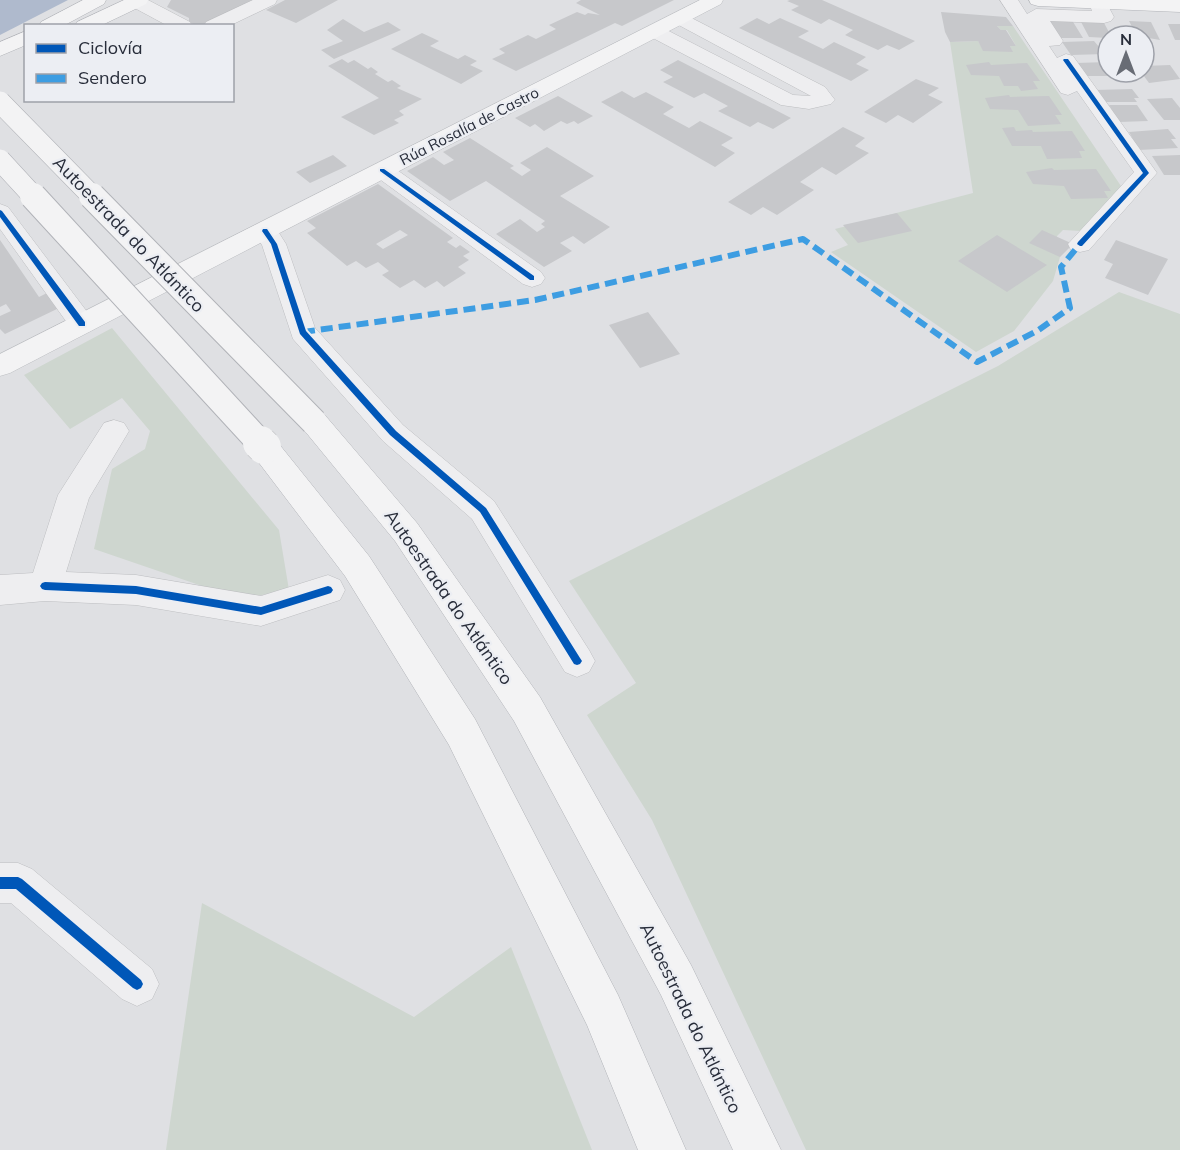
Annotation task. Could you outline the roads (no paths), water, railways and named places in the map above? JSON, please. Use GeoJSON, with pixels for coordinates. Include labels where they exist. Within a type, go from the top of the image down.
{"type":"FeatureCollection","features":[{"type":"Feature","properties":{"kind":"main road"},"geometry":{"type":"LineString","coordinates":[[52,24],[98,0]]}},
{"type":"Feature","properties":{"kind":"main road","name":"Rúa Rosalía de Castro"},"geometry":{"type":"LineString","coordinates":[[0,366],[714,0]]}},
{"type":"Feature","properties":{"kind":"main road"},"geometry":{"type":"LineString","coordinates":[[1038,0],[1098,3],[1141,2],[1180,6]]}},
{"type":"Feature","properties":{"kind":"main road"},"geometry":{"type":"LineString","coordinates":[[88,24],[137,1]]}},
{"type":"Feature","properties":{"kind":"main road"},"geometry":{"type":"LineString","coordinates":[[0,50],[24,38]]}},
{"type":"Feature","properties":{"kind":"main road"},"geometry":{"type":"LineString","coordinates":[[0,64],[24,54]]}},
{"type":"Feature","properties":{"kind":"main road","name":"Autoestrada do Atlántico"},"geometry":{"type":"LineString","coordinates":[[0,102],[314,423],[406,532],[527,709],[676,980],[757,1150]]}},
{"type":"Feature","properties":{"kind":"main road"},"geometry":{"type":"LineString","coordinates":[[0,160],[264,447],[357,566],[462,732],[603,1010],[662,1150]]}},
{"type":"Feature","properties":{"kind":"street"},"geometry":{"type":"LineString","coordinates":[[217,24],[268,0]]}},
{"type":"Feature","properties":{"kind":"street"},"geometry":{"type":"LineString","coordinates":[[1009,0],[1146,173],[1080,244]]}},
{"type":"Feature","properties":{"kind":"street"},"geometry":{"type":"LineString","coordinates":[[137,1],[179,24]]}},
{"type":"Feature","properties":{"kind":"street"},"geometry":{"type":"LineString","coordinates":[[1098,3],[1104,17],[1036,15],[1065,71],[1127,178]]}},
{"type":"Feature","properties":{"kind":"street"},"geometry":{"type":"LineString","coordinates":[[654,31],[788,100],[809,104],[824,100],[818,91],[680,18]]}},
{"type":"Feature","properties":{"kind":"street"},"geometry":{"type":"LineString","coordinates":[[382,170],[532,278]]}},
{"type":"Feature","properties":{"kind":"street"},"geometry":{"type":"LineString","coordinates":[[0,213],[82,324]]}},
{"type":"Feature","properties":{"kind":"street"},"geometry":{"type":"LineString","coordinates":[[265,231],[274,244],[303,332],[393,433],[483,510],[577,661]]}},
{"type":"Feature","properties":{"kind":"street"},"geometry":{"type":"LineString","coordinates":[[45,586],[74,495],[114,431]]}},
{"type":"Feature","properties":{"kind":"street"},"geometry":{"type":"LineString","coordinates":[[0,590],[45,586],[136,590],[261,611],[328,590]]}},
{"type":"Feature","properties":{"kind":"street"},"geometry":{"type":"LineString","coordinates":[[0,883],[18,883],[137,984]]}},
{"type":"Feature","properties":{"kind":"water"},"geometry":{"type":"Polygon","coordinates":[[[0,0],[68,0],[0,35],[0,0]]]}}]}
